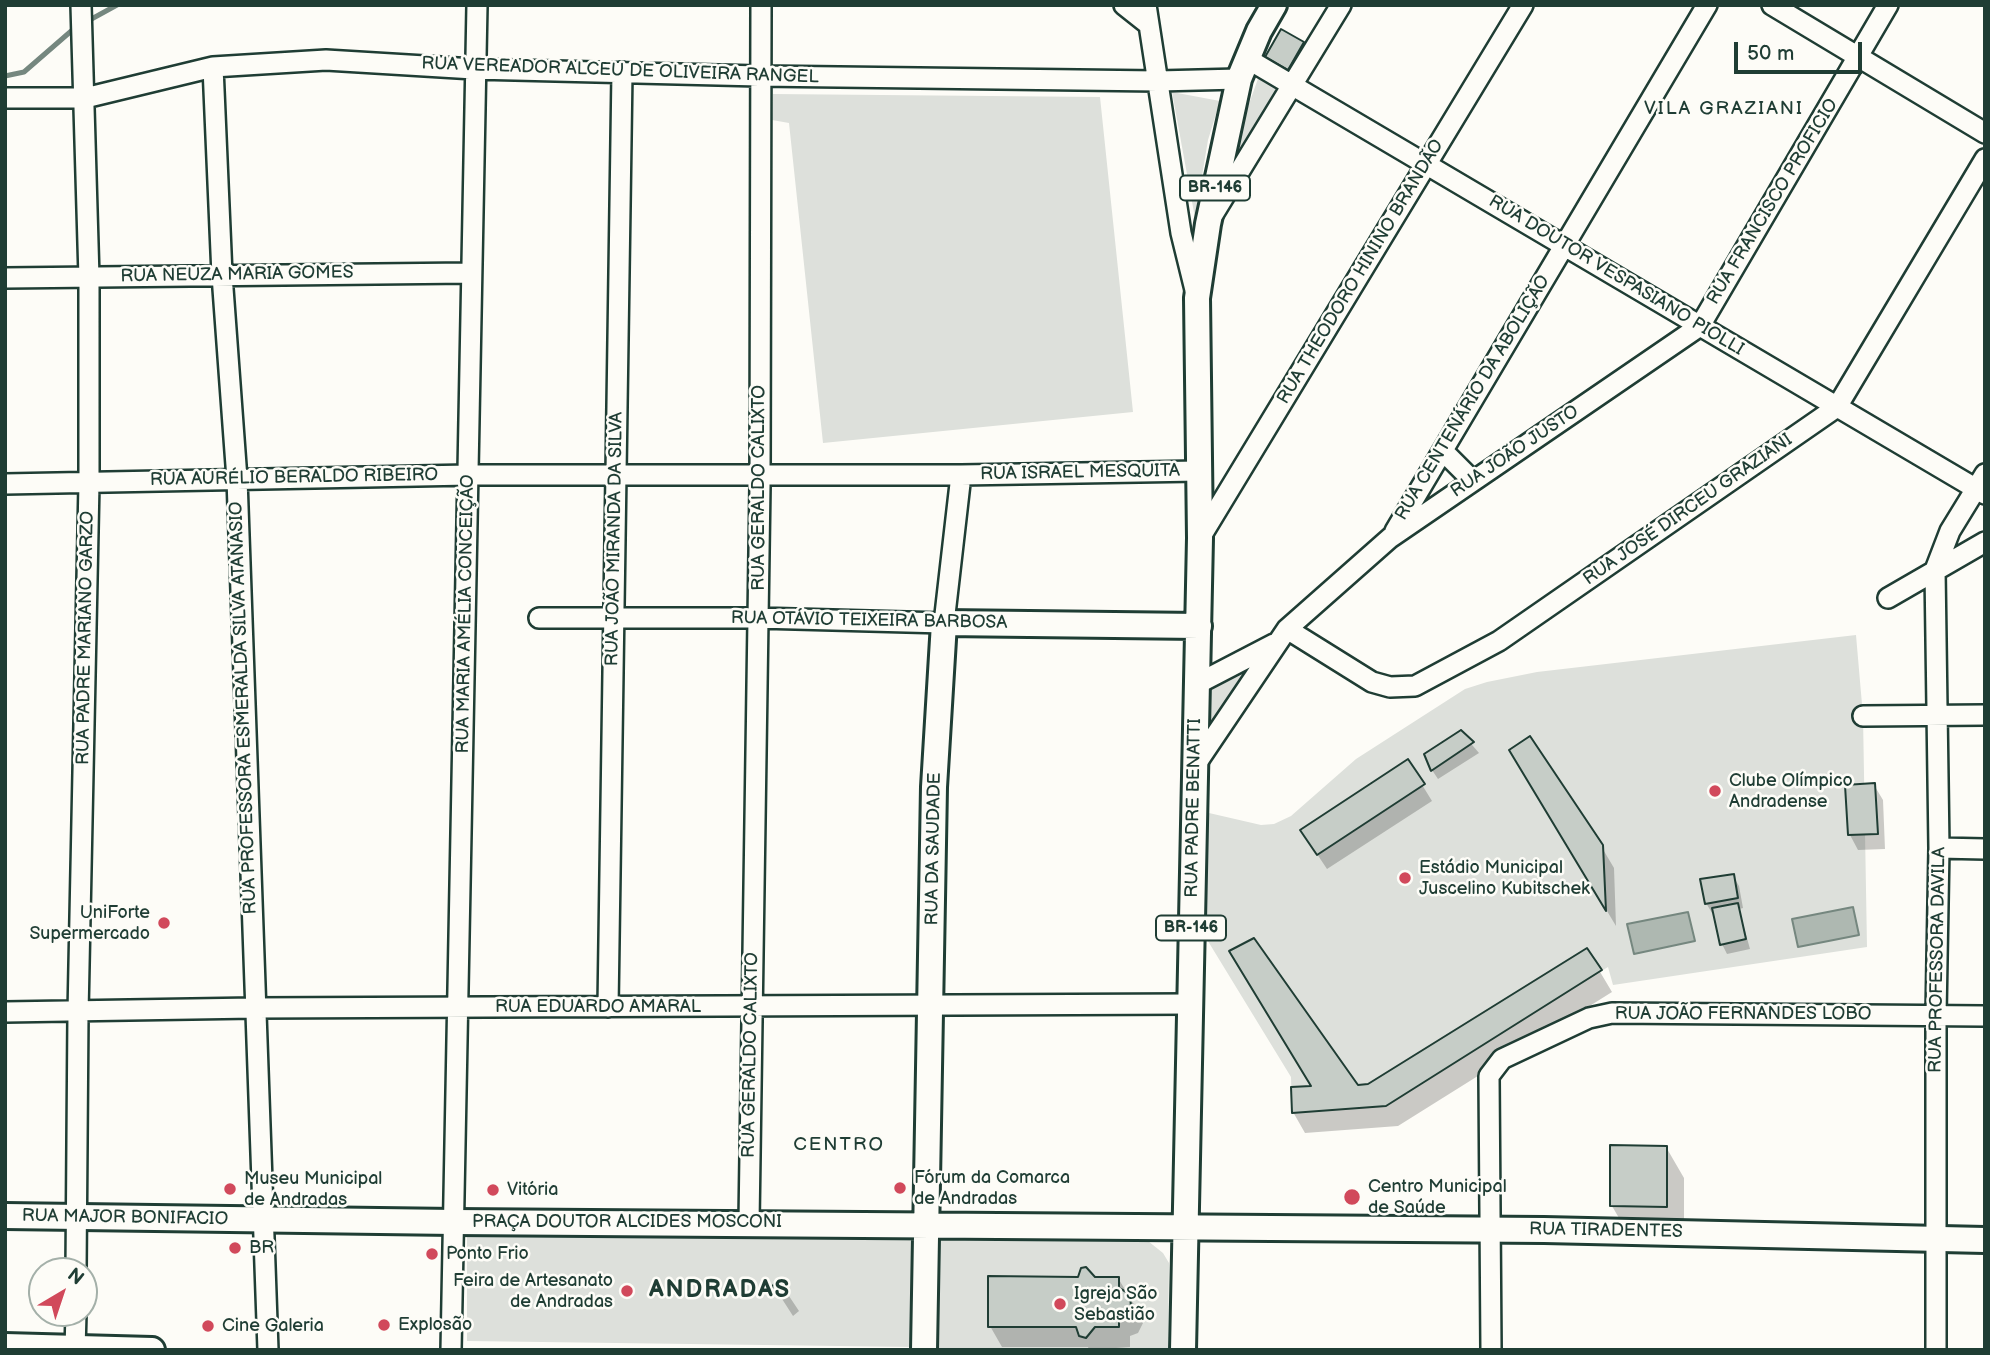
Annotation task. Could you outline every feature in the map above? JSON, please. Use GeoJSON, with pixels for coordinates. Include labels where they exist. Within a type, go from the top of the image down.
{"type":"FeatureCollection","features":[{"type":"Feature","properties":{"kind":"main road","name":"BR-146"},"geometry":{"type":"LineString","coordinates":[[1199,471],[1197,298],[1208,224],[1243,68],[1259,31],[1275,5]]}},
{"type":"Feature","properties":{"kind":"main road","name":"RUA PADRE BENATTI"},"geometry":{"type":"LineString","coordinates":[[1186,1229],[1199,626],[1199,471]]}},
{"type":"Feature","properties":{"kind":"main road","name":"RUA OTÁVIO TEIXEIRA BARBOSA"},"geometry":{"type":"LineString","coordinates":[[944,623],[1199,626]]}},
{"type":"Feature","properties":{"kind":"main road","name":"RUA DA SAUDADE"},"geometry":{"type":"LineString","coordinates":[[924,1350],[934,788],[944,623]]}},
{"type":"Feature","properties":{"kind":"main road","name":"RUA MAJOR BONIFACIO"},"geometry":{"type":"LineString","coordinates":[[5,1216],[454,1222]]}},
{"type":"Feature","properties":{"kind":"main road","name":"PRAÇA DOUTOR ALCIDES MOSCONI"},"geometry":{"type":"LineString","coordinates":[[454,1222],[927,1223],[1186,1229]]}},
{"type":"Feature","properties":{"kind":"main road","name":"BR-146"},"geometry":{"type":"LineString","coordinates":[[1183,1350],[1186,1229]]}},
{"type":"Feature","properties":{"kind":"main road","name":"RUA TIRADENTES"},"geometry":{"type":"LineString","coordinates":[[1186,1229],[1492,1229],[1985,1240]]}},
{"type":"Feature","properties":{"kind":"main road"},"geometry":{"type":"LineString","coordinates":[[5,1346],[152,1350]]}},
{"type":"Feature","properties":{"kind":"street","name":"RUA PADRE MARIANO GARZO"},"geometry":{"type":"LineString","coordinates":[[76,1257],[78,1013],[89,483],[89,278],[81,5]]}},
{"type":"Feature","properties":{"kind":"street","name":"RUA MARIA AMÉLIA CONCEIÇÃO"},"geometry":{"type":"LineString","coordinates":[[454,1222],[456,1007],[469,475],[469,273],[477,5]]}},
{"type":"Feature","properties":{"kind":"street","name":"RUA GERALDO CALIXTO"},"geometry":{"type":"LineString","coordinates":[[749,1222],[760,474],[761,5]]}},
{"type":"Feature","properties":{"kind":"street"},"geometry":{"type":"LineString","coordinates":[[1124,5],[1147,15],[1186,250],[1197,298]]}},
{"type":"Feature","properties":{"kind":"street"},"geometry":{"type":"LineString","coordinates":[[1259,31],[1266,5]]}},
{"type":"Feature","properties":{"kind":"street"},"geometry":{"type":"LineString","coordinates":[[1186,250],[1208,224],[1341,5]]}},
{"type":"Feature","properties":{"kind":"street","name":"RUA THEODORO HININO BRANDÃO"},"geometry":{"type":"LineString","coordinates":[[1200,538],[1523,5]]}},
{"type":"Feature","properties":{"kind":"street","name":"RUA CENTENÁRIO DA ABOLIÇÃO"},"geometry":{"type":"LineString","coordinates":[[1390,538],[1444,452],[1707,5]]}},
{"type":"Feature","properties":{"kind":"street"},"geometry":{"type":"LineString","coordinates":[[1772,5],[1985,133]]}},
{"type":"Feature","properties":{"kind":"street","name":"RUA FRANCISCO PROFICIO"},"geometry":{"type":"LineString","coordinates":[[1700,326],[1888,5]]}},
{"type":"Feature","properties":{"kind":"street","name":"RUA VEREADOR ALCEU DE OLIVEIRA RANGEL"},"geometry":{"type":"LineString","coordinates":[[5,98],[85,98],[212,67],[326,60],[474,69],[1158,81],[1243,68]]}},
{"type":"Feature","properties":{"kind":"street","name":"RUA PROFESSORA ESMERALDA SILVA ATANASIO"},"geometry":{"type":"LineString","coordinates":[[212,67],[222,275],[237,479],[268,1350]]}},
{"type":"Feature","properties":{"kind":"street","name":"RUA DOUTOR VESPASIANO PIOLLI"},"geometry":{"type":"LineString","coordinates":[[1243,68],[1294,85],[1837,407],[1982,485]]}},
{"type":"Feature","properties":{"kind":"street","name":"RUA JOÃO MIRANDA DA SILVA"},"geometry":{"type":"LineString","coordinates":[[608,1007],[622,72]]}},
{"type":"Feature","properties":{"kind":"street","name":"RUA JOSÉ DIRCEU GRAZIANI"},"geometry":{"type":"LineString","coordinates":[[1281,636],[1372,682],[1390,687],[1415,685],[1499,641],[1837,407],[1985,159]]}},
{"type":"Feature","properties":{"kind":"street","name":"RUA NEUZA MARIA GOMES"},"geometry":{"type":"LineString","coordinates":[[5,278],[469,273]]}},
{"type":"Feature","properties":{"kind":"street","name":"RUA JOÃO JUSTO"},"geometry":{"type":"LineString","coordinates":[[1281,636],[1390,538],[1700,326]]}},
{"type":"Feature","properties":{"kind":"street"},"geometry":{"type":"LineString","coordinates":[[1444,452],[1473,481]]}},
{"type":"Feature","properties":{"kind":"street","name":"RUA ISRAEL MESQUITA"},"geometry":{"type":"LineString","coordinates":[[961,475],[1199,471]]}},
{"type":"Feature","properties":{"kind":"street","name":"RUA AURÉLIO BERALDO RIBEIRO"},"geometry":{"type":"LineString","coordinates":[[5,484],[469,475],[961,475]]}},
{"type":"Feature","properties":{"kind":"street","name":"RUA DA SAUDADE"},"geometry":{"type":"LineString","coordinates":[[944,623],[961,475]]}},
{"type":"Feature","properties":{"kind":"street"},"geometry":{"type":"LineString","coordinates":[[1935,570],[1950,531],[1982,485]]}},
{"type":"Feature","properties":{"kind":"street"},"geometry":{"type":"LineString","coordinates":[[1888,598],[1985,542]]}},
{"type":"Feature","properties":{"kind":"street","name":"RUA PROFESSORA DAVILA"},"geometry":{"type":"LineString","coordinates":[[1935,570],[1940,848],[1936,1015],[1936,1350]]}},
{"type":"Feature","properties":{"kind":"street","name":"RUA OTÁVIO TEIXEIRA BARBOSA"},"geometry":{"type":"LineString","coordinates":[[538,618],[758,618],[944,623]]}},
{"type":"Feature","properties":{"kind":"street"},"geometry":{"type":"LineString","coordinates":[[1197,684],[1281,636]]}},
{"type":"Feature","properties":{"kind":"street"},"geometry":{"type":"LineString","coordinates":[[1194,768],[1281,636]]}},
{"type":"Feature","properties":{"kind":"street"},"geometry":{"type":"LineString","coordinates":[[1863,716],[1985,715]]}},
{"type":"Feature","properties":{"kind":"street"},"geometry":{"type":"LineString","coordinates":[[1940,848],[1985,849]]}},
{"type":"Feature","properties":{"kind":"street","name":"RUA EDUARDO AMARAL"},"geometry":{"type":"LineString","coordinates":[[5,1012],[78,1013],[254,1008],[1190,1004]]}},
{"type":"Feature","properties":{"kind":"street","name":"RUA JOÃO FERNANDES LOBO"},"geometry":{"type":"LineString","coordinates":[[1492,1229],[1489,1076],[1502,1059],[1600,1015],[1985,1016]]}},
{"type":"Feature","properties":{"kind":"street","name":"PRAÇA DOUTOR ALCIDES MOSCONI"},"geometry":{"type":"LineString","coordinates":[[451,1350],[454,1222]]}},
{"type":"Feature","properties":{"kind":"street"},"geometry":{"type":"LineString","coordinates":[[1491,1350],[1492,1229]]}},
{"type":"Feature","properties":{"kind":"street"},"geometry":{"type":"LineString","coordinates":[[75,1349],[76,1327]]}},
{"type":"Feature","properties":{"kind":"shaded area"},"geometry":{"type":"Polygon","coordinates":[[[1259,76],[1280,91],[1226,186],[1228,162],[1259,76]]]}},
{"type":"Feature","properties":{"kind":"shaded area"},"geometry":{"type":"Polygon","coordinates":[[[1172,92],[1220,101],[1208,140],[1195,218],[1172,92]]]}},
{"type":"Feature","properties":{"kind":"shaded area"},"geometry":{"type":"Polygon","coordinates":[[[773,94],[1100,97],[1133,412],[823,443],[789,123],[772,120],[773,94]]]}},
{"type":"Feature","properties":{"kind":"shaded area"},"geometry":{"type":"Polygon","coordinates":[[[1856,635],[1863,716],[1867,947],[1613,985],[1608,967],[1386,1106],[1292,1113],[1291,1077],[1203,933],[1209,813],[1261,825],[1274,824],[1291,816],[1356,759],[1465,689],[1487,682],[1537,672],[1856,635]]]}},
{"type":"Feature","properties":{"kind":"shaded area"},"geometry":{"type":"Polygon","coordinates":[[[1253,667],[1207,734],[1209,689],[1253,667]]]}},
{"type":"Feature","properties":{"kind":"shaded area"},"geometry":{"type":"Polygon","coordinates":[[[1853,907],[1859,935],[1798,947],[1792,919],[1853,907]]]}},
{"type":"Feature","properties":{"kind":"shaded area"},"geometry":{"type":"Polygon","coordinates":[[[1688,912],[1695,941],[1634,954],[1627,924],[1688,912]]]}},
{"type":"Feature","properties":{"kind":"shaded area"},"geometry":{"type":"Polygon","coordinates":[[[467,1231],[915,1236],[913,1347],[467,1341],[467,1231]]]}},
{"type":"Feature","properties":{"kind":"shaded area"},"geometry":{"type":"Polygon","coordinates":[[[938,1236],[1148,1241],[1163,1253],[1169,1263],[1168,1350],[936,1348],[938,1236]]]}},
{"type":"Feature","properties":{"kind":"building"},"geometry":{"type":"Polygon","coordinates":[[[1281,29],[1304,42],[1288,70],[1265,57],[1281,29]]]}},
{"type":"Feature","properties":{"kind":"building"},"geometry":{"type":"Polygon","coordinates":[[[1461,730],[1474,742],[1431,771],[1424,754],[1461,730]]]}},
{"type":"Feature","properties":{"kind":"building"},"geometry":{"type":"Polygon","coordinates":[[[1530,736],[1603,845],[1606,911],[1509,750],[1530,736]]]}},
{"type":"Feature","properties":{"kind":"building"},"geometry":{"type":"Polygon","coordinates":[[[1408,759],[1425,784],[1317,855],[1300,830],[1408,759]]]}},
{"type":"Feature","properties":{"kind":"building"},"geometry":{"type":"Polygon","coordinates":[[[1875,783],[1878,834],[1848,835],[1845,785],[1875,783]]]}},
{"type":"Feature","properties":{"kind":"building"},"geometry":{"type":"Polygon","coordinates":[[[1734,874],[1738,898],[1705,904],[1700,879],[1734,874]]]}},
{"type":"Feature","properties":{"kind":"building"},"geometry":{"type":"Polygon","coordinates":[[[1738,903],[1746,939],[1720,945],[1712,908],[1738,903]]]}},
{"type":"Feature","properties":{"kind":"building"},"geometry":{"type":"Polygon","coordinates":[[[1254,938],[1358,1085],[1368,1084],[1587,948],[1602,970],[1386,1106],[1292,1113],[1291,1087],[1311,1086],[1229,951],[1254,938]]]}},
{"type":"Feature","properties":{"kind":"building"},"geometry":{"type":"Polygon","coordinates":[[[1610,1145],[1667,1146],[1667,1207],[1610,1206],[1610,1145]]]}},
{"type":"Feature","properties":{"kind":"building","name":"Igreja São Sebastião"},"geometry":{"type":"Polygon","coordinates":[[[1086,1267],[1095,1277],[1119,1277],[1119,1288],[1130,1294],[1131,1308],[1119,1315],[1119,1327],[1095,1327],[1086,1338],[1079,1336],[1076,1327],[988,1327],[988,1276],[1078,1277],[1081,1268],[1086,1267]]]}},
{"type":"Feature","properties":{"kind":"building"},"geometry":{"type":"Polygon","coordinates":[[[780,1281],[788,1289],[780,1297],[772,1289],[780,1281]]]}},
{"type":"Feature","properties":{"kind":"waterway"},"geometry":{"type":"LineString","coordinates":[[86,22],[117,5]]}},
{"type":"Feature","properties":{"kind":"waterway"},"geometry":{"type":"LineString","coordinates":[[5,76],[24,72],[77,26]]}},
{"type":"Feature","properties":{"kind":"place","name":"Clube Olímpico Andradense"},"geometry":{"type":"Point","coordinates":[1715,791]}},
{"type":"Feature","properties":{"kind":"place","name":"Estádio Municipal Juscelino Kubitschek"},"geometry":{"type":"Point","coordinates":[1405,878]}},
{"type":"Feature","properties":{"kind":"place","name":"UniForte Supermercado"},"geometry":{"type":"Point","coordinates":[164,923]}},
{"type":"Feature","properties":{"kind":"place","name":"Fórum da Comarca de Andradas"},"geometry":{"type":"Point","coordinates":[900,1188]}},
{"type":"Feature","properties":{"kind":"place","name":"Museu Municipal de Andradas"},"geometry":{"type":"Point","coordinates":[230,1189]}},
{"type":"Feature","properties":{"kind":"place","name":"Vitória"},"geometry":{"type":"Point","coordinates":[493,1190]}},
{"type":"Feature","properties":{"kind":"place","name":"Centro Municipal de Saúde"},"geometry":{"type":"Point","coordinates":[1352,1197]}},
{"type":"Feature","properties":{"kind":"place","name":"BR"},"geometry":{"type":"Point","coordinates":[235,1248]}},
{"type":"Feature","properties":{"kind":"place","name":"Ponto Frio"},"geometry":{"type":"Point","coordinates":[432,1254]}},
{"type":"Feature","properties":{"kind":"place","name":"Feira de Artesanato de Andradas"},"geometry":{"type":"Point","coordinates":[627,1291]}},
{"type":"Feature","properties":{"kind":"place","name":"Igreja São Sebastião"},"geometry":{"type":"Point","coordinates":[1060,1304]}},
{"type":"Feature","properties":{"kind":"place","name":"Explosão"},"geometry":{"type":"Point","coordinates":[384,1325]}},
{"type":"Feature","properties":{"kind":"place","name":"Cine Galeria"},"geometry":{"type":"Point","coordinates":[208,1326]}},
{"type":"Feature","properties":{"kind":"district","name":"VILA GRAZIANI"},"geometry":{"type":"Point","coordinates":[1724,109]}},
{"type":"Feature","properties":{"kind":"district","name":"CENTRO"},"geometry":{"type":"Point","coordinates":[839,1145]}},
{"type":"Feature","properties":{"kind":"district","name":"ANDRADAS"},"geometry":{"type":"Point","coordinates":[720,1291]}}]}
